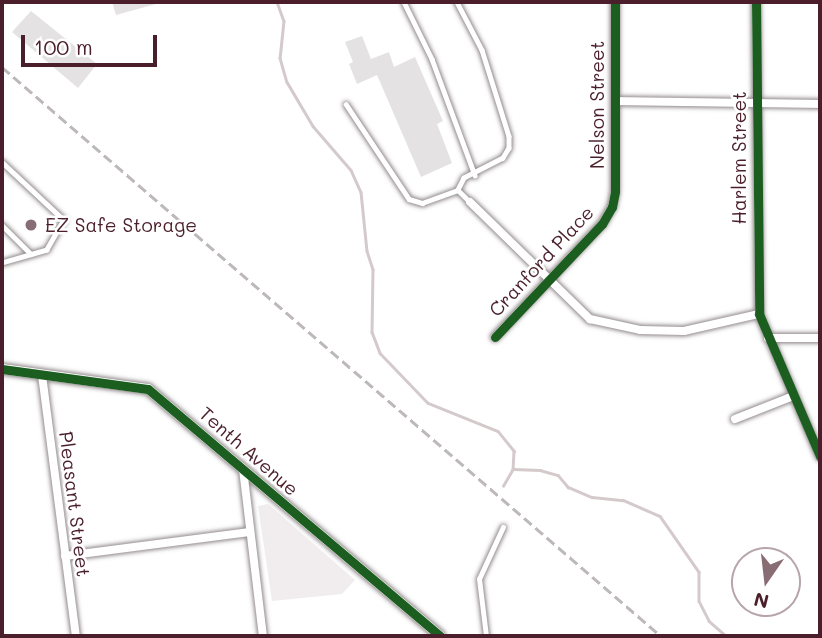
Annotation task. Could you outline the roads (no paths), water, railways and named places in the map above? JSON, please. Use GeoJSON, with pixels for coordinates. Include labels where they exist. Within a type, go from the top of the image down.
{"type":"FeatureCollection","features":[{"type":"Feature","properties":{"kind":"street","name":"Nelson Street"},"geometry":{"type":"LineString","coordinates":[[612,207],[615,2]]}},
{"type":"Feature","properties":{"kind":"street","name":"Harlem Street"},"geometry":{"type":"LineString","coordinates":[[757,2],[759,314],[820,456]]}},
{"type":"Feature","properties":{"kind":"street"},"geometry":{"type":"LineString","coordinates":[[615,101],[820,104]]}},
{"type":"Feature","properties":{"kind":"street"},"geometry":{"type":"LineString","coordinates":[[470,202],[590,319],[640,330],[696,328],[759,314]]}},
{"type":"Feature","properties":{"kind":"street","name":"Cranford Place"},"geometry":{"type":"LineString","coordinates":[[495,337],[602,224],[612,207]]}},
{"type":"Feature","properties":{"kind":"street"},"geometry":{"type":"LineString","coordinates":[[768,338],[820,338]]}},
{"type":"Feature","properties":{"kind":"street","name":"Tenth Avenue"},"geometry":{"type":"LineString","coordinates":[[2,369],[148,389],[440,636]]}},
{"type":"Feature","properties":{"kind":"street","name":"Pleasant Street"},"geometry":{"type":"LineString","coordinates":[[42,375],[76,636]]}},
{"type":"Feature","properties":{"kind":"street"},"geometry":{"type":"LineString","coordinates":[[736,419],[793,396]]}},
{"type":"Feature","properties":{"kind":"street"},"geometry":{"type":"LineString","coordinates":[[243,469],[264,636]]}},
{"type":"Feature","properties":{"kind":"street"},"geometry":{"type":"LineString","coordinates":[[65,556],[249,532]]}},
{"type":"Feature","properties":{"kind":"lane"},"geometry":{"type":"LineString","coordinates":[[404,2],[432,59],[475,175]]}},
{"type":"Feature","properties":{"kind":"lane"},"geometry":{"type":"LineString","coordinates":[[346,104],[409,200],[422,203],[458,190],[464,178],[475,175],[503,158],[509,148],[509,136],[482,50],[457,2]]}},
{"type":"Feature","properties":{"kind":"lane"},"geometry":{"type":"LineString","coordinates":[[2,162],[64,220],[47,250],[2,263]]}},
{"type":"Feature","properties":{"kind":"lane"},"geometry":{"type":"LineString","coordinates":[[458,190],[470,202]]}},
{"type":"Feature","properties":{"kind":"lane"},"geometry":{"type":"LineString","coordinates":[[2,225],[32,255]]}},
{"type":"Feature","properties":{"kind":"lane"},"geometry":{"type":"LineString","coordinates":[[486,636],[479,579],[503,527]]}},
{"type":"Feature","properties":{"kind":"waterway"},"geometry":{"type":"LineString","coordinates":[[277,2],[284,21],[280,58],[287,82],[313,126],[351,170],[361,192],[367,251],[373,269],[372,332],[380,353],[428,403],[498,431],[514,451],[513,469],[540,470],[558,475],[568,487],[592,497],[623,500],[660,516],[699,572],[699,601],[709,621],[726,636]]}},
{"type":"Feature","properties":{"kind":"waterway"},"geometry":{"type":"LineString","coordinates":[[503,486],[513,469]]}},
{"type":"Feature","properties":{"kind":"railway"},"geometry":{"type":"LineString","coordinates":[[2,67],[661,636]]}},
{"type":"Feature","properties":{"kind":"place","name":"EZ Safe Storage"},"geometry":{"type":"Point","coordinates":[31,225]}}]}
